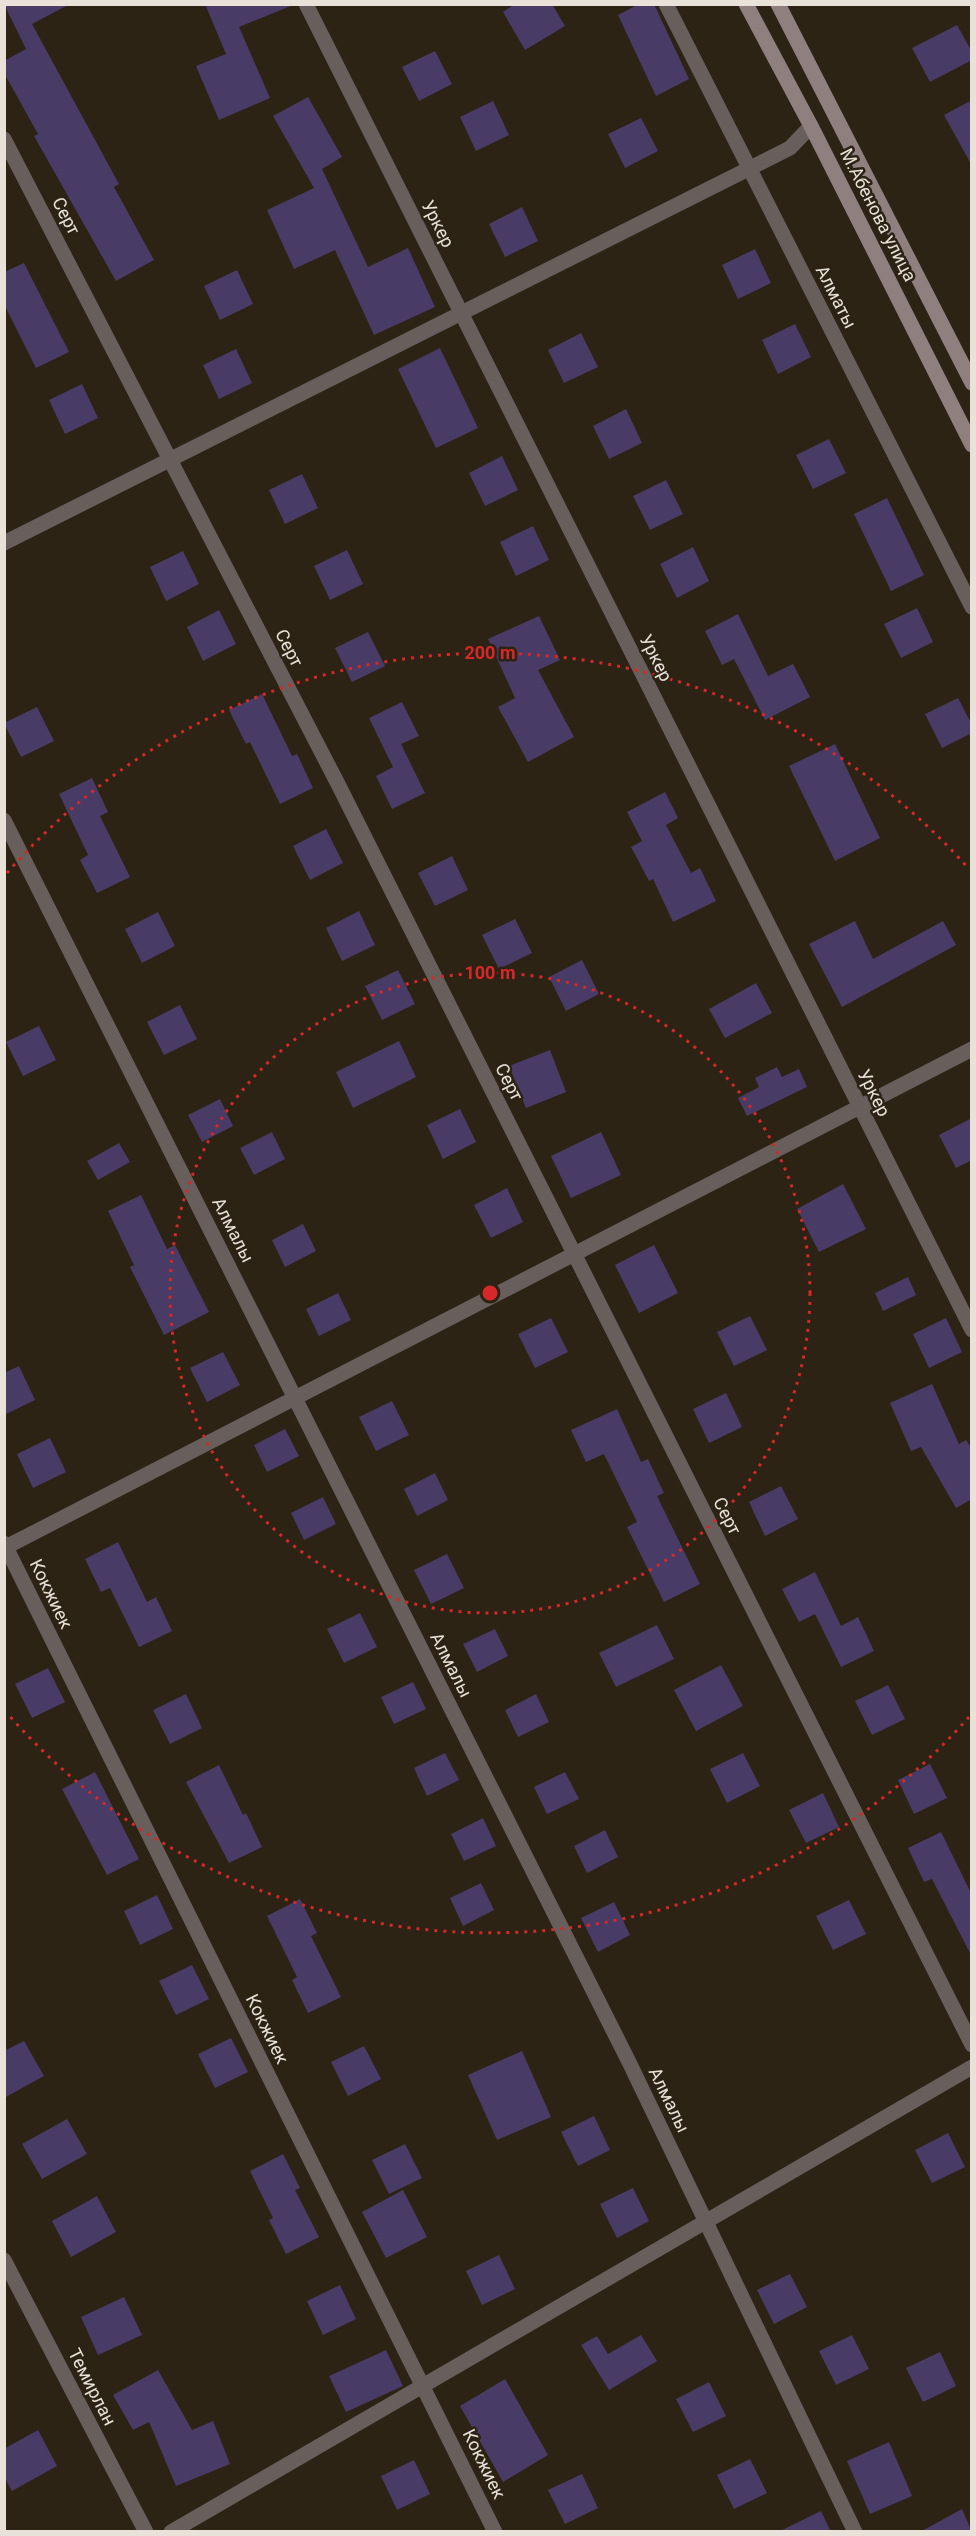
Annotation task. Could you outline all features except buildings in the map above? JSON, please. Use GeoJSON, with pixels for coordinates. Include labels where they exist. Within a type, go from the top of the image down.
{"type":"FeatureCollection","features":[{"type":"Feature","properties":{"kind":"main road","name":"М.Абенова улица"},"geometry":{"type":"LineString","coordinates":[[746,4],[811,126],[972,445]]}},
{"type":"Feature","properties":{"kind":"main road","name":"М.Абенова улица"},"geometry":{"type":"LineString","coordinates":[[778,4],[972,383]]}},
{"type":"Feature","properties":{"kind":"street","name":"Уркер"},"geometry":{"type":"LineString","coordinates":[[306,4],[972,1330]]}},
{"type":"Feature","properties":{"kind":"street","name":"Алматы"},"geometry":{"type":"LineString","coordinates":[[666,4],[972,607]]}},
{"type":"Feature","properties":{"kind":"street"},"geometry":{"type":"LineString","coordinates":[[4,543],[790,148],[811,126]]}},
{"type":"Feature","properties":{"kind":"street","name":"Серт"},"geometry":{"type":"LineString","coordinates":[[4,139],[339,786],[972,2045]]}},
{"type":"Feature","properties":{"kind":"street","name":"Алмалы"},"geometry":{"type":"LineString","coordinates":[[4,820],[630,2064],[855,2532]]}},
{"type":"Feature","properties":{"kind":"street"},"geometry":{"type":"LineString","coordinates":[[5,1546],[972,1049]]}},
{"type":"Feature","properties":{"kind":"street","name":"Кокжиек"},"geometry":{"type":"LineString","coordinates":[[5,1546],[495,2532]]}},
{"type":"Feature","properties":{"kind":"street"},"geometry":{"type":"LineString","coordinates":[[171,2532],[972,2067]]}},
{"type":"Feature","properties":{"kind":"street","name":"Темирлан"},"geometry":{"type":"LineString","coordinates":[[4,2260],[146,2532]]}}]}
